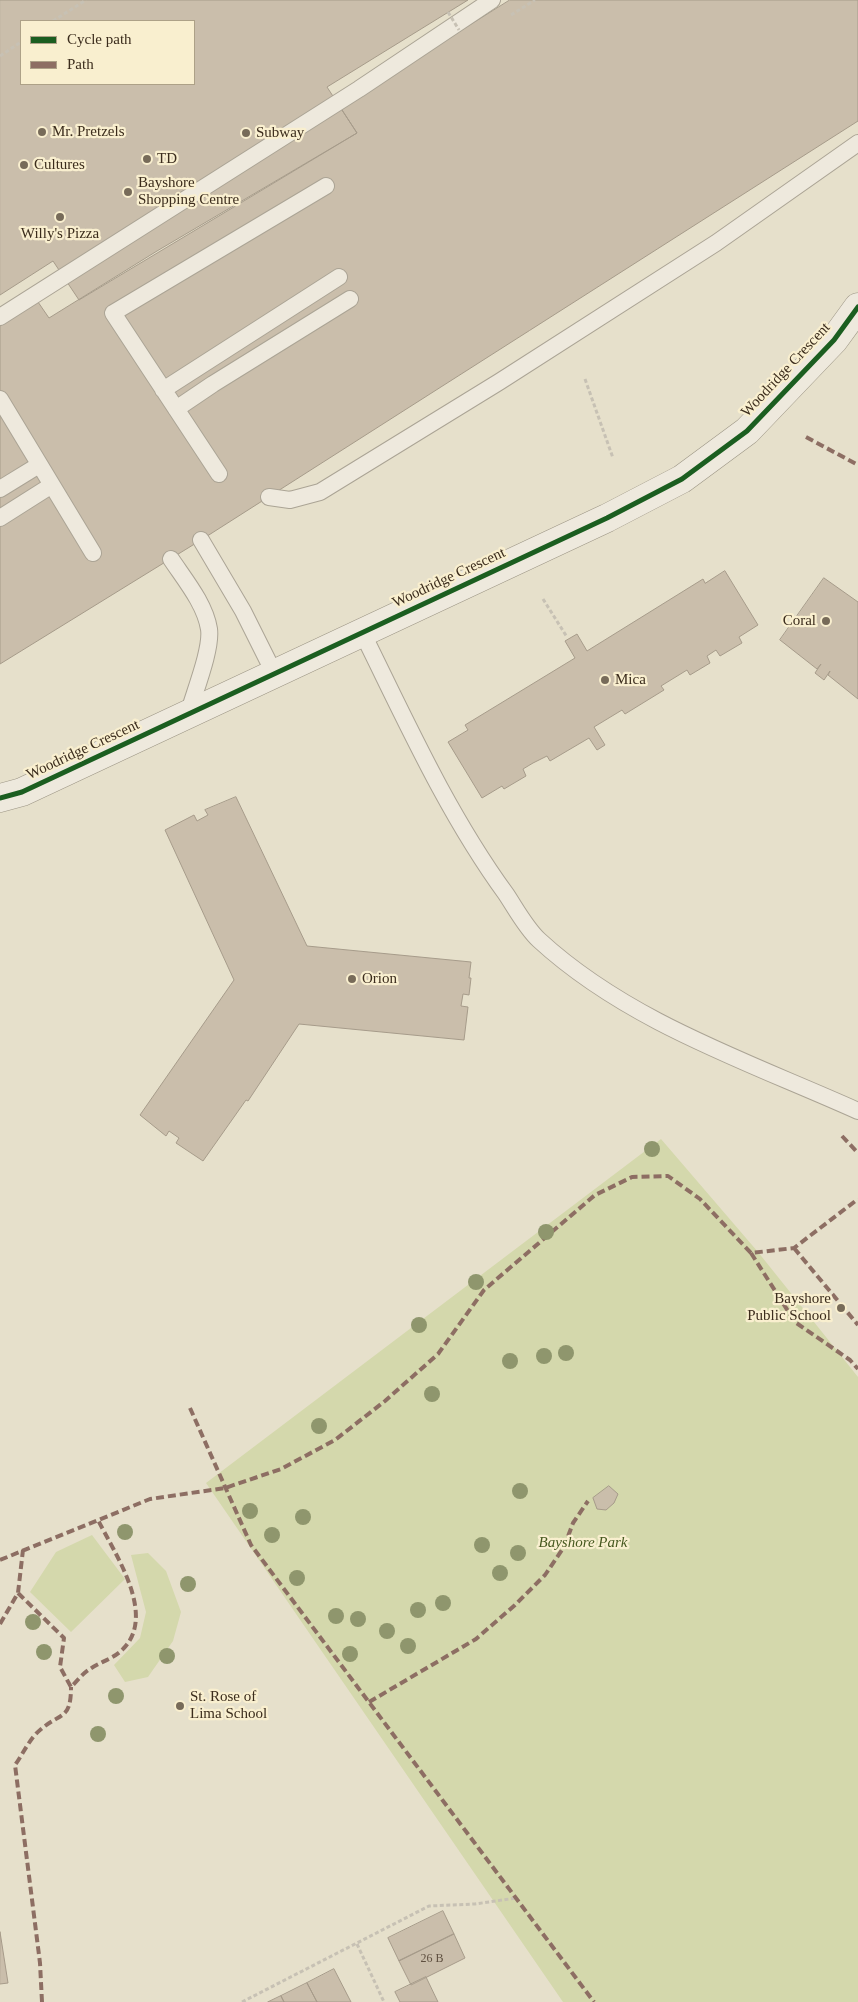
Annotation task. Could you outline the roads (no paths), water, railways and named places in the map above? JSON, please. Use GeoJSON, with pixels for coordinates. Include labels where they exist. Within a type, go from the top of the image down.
{"type":"FeatureCollection","features":[{"type":"Feature","properties":{"kind":"street","name":"Woodridge Crescent"},"geometry":{"type":"LineString","coordinates":[[0,809],[11,795],[275,675],[362,632],[607,518],[682,479],[747,431],[834,340],[858,307]]}},
{"type":"Feature","properties":{"kind":"lane"},"geometry":{"type":"LineString","coordinates":[[0,317],[359,89],[492,0]]}},
{"type":"Feature","properties":{"kind":"lane"},"geometry":{"type":"LineString","coordinates":[[269,496],[290,500],[320,492],[716,243],[858,142]]}},
{"type":"Feature","properties":{"kind":"lane"},"geometry":{"type":"LineString","coordinates":[[219,474],[113,313],[326,186]]}},
{"type":"Feature","properties":{"kind":"lane"},"geometry":{"type":"LineString","coordinates":[[163,390],[338,277]]}},
{"type":"Feature","properties":{"kind":"lane"},"geometry":{"type":"LineString","coordinates":[[176,409],[212,384],[350,298]]}},
{"type":"Feature","properties":{"kind":"lane"},"geometry":{"type":"LineString","coordinates":[[0,399],[93,553]]}},
{"type":"Feature","properties":{"kind":"lane"},"geometry":{"type":"LineString","coordinates":[[0,490],[40,465]]}},
{"type":"Feature","properties":{"kind":"lane"},"geometry":{"type":"LineString","coordinates":[[0,518],[52,485]]}},
{"type":"Feature","properties":{"kind":"lane"},"geometry":{"type":"LineString","coordinates":[[202,540],[275,675]]}},
{"type":"Feature","properties":{"kind":"lane"},"geometry":{"type":"LineString","coordinates":[[171,558],[202,607],[209,629],[209,646],[188,715]]}},
{"type":"Feature","properties":{"kind":"lane"},"geometry":{"type":"LineString","coordinates":[[362,632],[445,797],[479,856],[538,939],[596,986],[680,1033],[858,1111]]}},
{"type":"Feature","properties":{"kind":"place","name":"Mr. Pretzels"},"geometry":{"type":"Point","coordinates":[42,132]}},
{"type":"Feature","properties":{"kind":"place","name":"Subway"},"geometry":{"type":"Point","coordinates":[246,133]}},
{"type":"Feature","properties":{"kind":"place","name":"TD"},"geometry":{"type":"Point","coordinates":[147,159]}},
{"type":"Feature","properties":{"kind":"place","name":"Cultures"},"geometry":{"type":"Point","coordinates":[24,165]}},
{"type":"Feature","properties":{"kind":"place","name":"Bayshore Shopping Centre"},"geometry":{"type":"Point","coordinates":[128,192]}},
{"type":"Feature","properties":{"kind":"place","name":"Willy's Pizza"},"geometry":{"type":"Point","coordinates":[60,217]}},
{"type":"Feature","properties":{"kind":"place","name":"Coral"},"geometry":{"type":"Point","coordinates":[826,621]}},
{"type":"Feature","properties":{"kind":"place","name":"Mica"},"geometry":{"type":"Point","coordinates":[605,680]}},
{"type":"Feature","properties":{"kind":"place","name":"Orion"},"geometry":{"type":"Point","coordinates":[352,979]}},
{"type":"Feature","properties":{"kind":"place","name":"Bayshore Public School"},"geometry":{"type":"Point","coordinates":[841,1308]}},
{"type":"Feature","properties":{"kind":"place","name":"St. Rose of Lima School"},"geometry":{"type":"Point","coordinates":[180,1706]}},
{"type":"Feature","properties":{"kind":"park label","name":"Bayshore Park"},"geometry":{"type":"Point","coordinates":[583,1543]}}]}
